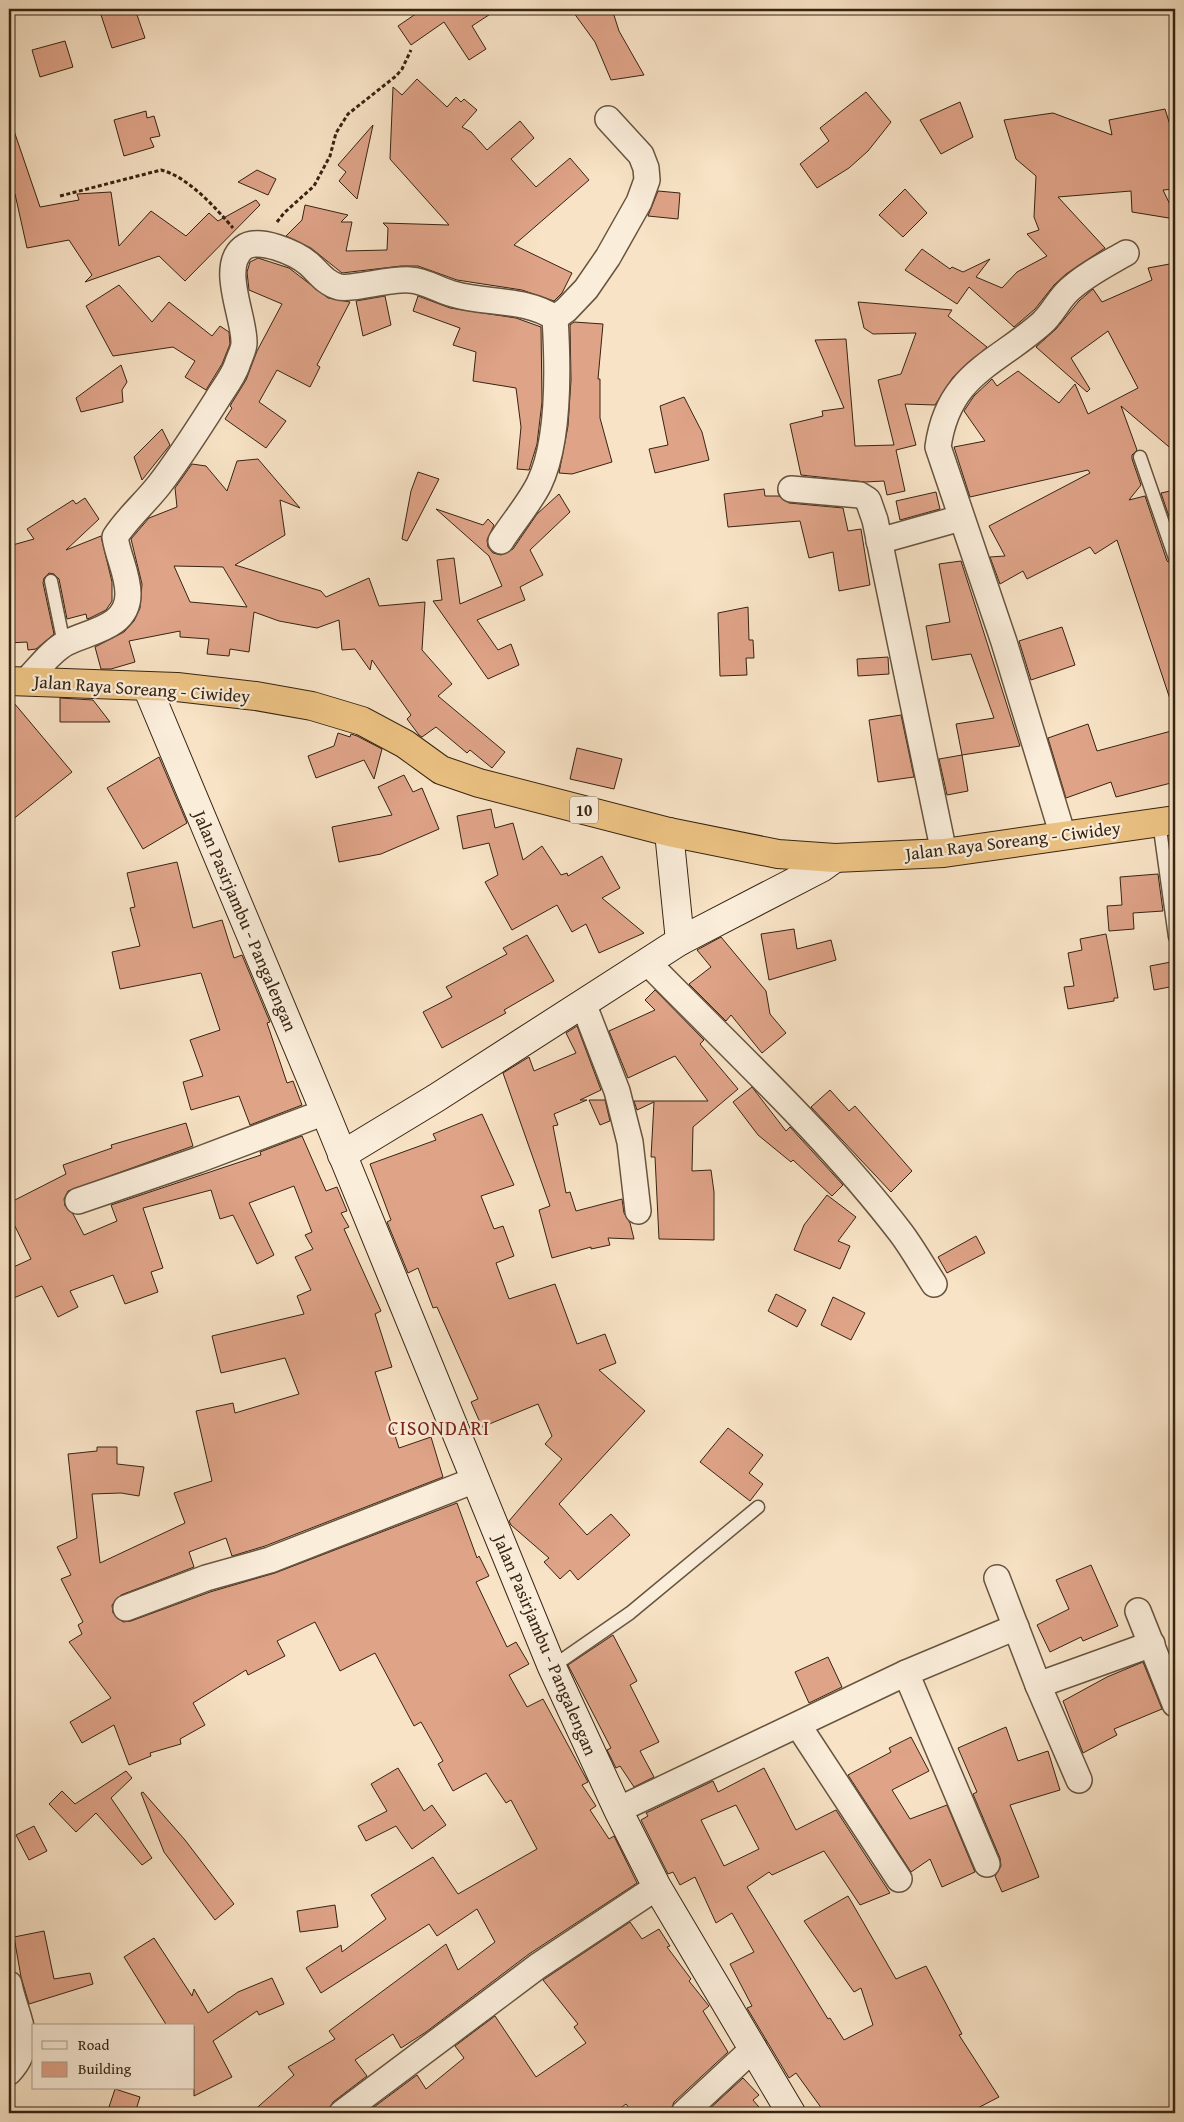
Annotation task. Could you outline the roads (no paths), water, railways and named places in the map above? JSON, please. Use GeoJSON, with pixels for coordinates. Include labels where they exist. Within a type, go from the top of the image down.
{"type":"FeatureCollection","features":[{"type":"Feature","properties":{"kind":"highway","name":"Jalan Raya Soreang - Ciwidey"},"geometry":{"type":"LineString","coordinates":[[18,681],[177,687],[256,696],[312,706],[362,721],[405,744],[441,770],[519,794],[668,832],[778,854],[835,858],[944,853],[1167,821]]}},
{"type":"Feature","properties":{"kind":"main road","name":"Jalan Pasirjambu - Pangalengan"},"geometry":{"type":"LineString","coordinates":[[147,687],[325,1112],[552,1667],[618,1810],[657,1887],[791,2113]]}},
{"type":"Feature","properties":{"kind":"main road"},"geometry":{"type":"LineString","coordinates":[[668,832],[680,941]]}},
{"type":"Feature","properties":{"kind":"main road"},"geometry":{"type":"LineString","coordinates":[[342,1155],[680,941],[821,868],[835,858]]}},
{"type":"Feature","properties":{"kind":"street"},"geometry":{"type":"LineString","coordinates":[[555,318],[566,310],[586,289],[608,257],[639,202],[647,180],[646,168],[641,155],[608,119]]}},
{"type":"Feature","properties":{"kind":"street"},"geometry":{"type":"LineString","coordinates":[[18,681],[64,644],[113,624],[124,611],[128,596],[127,577],[115,537],[121,527],[158,486],[186,448],[236,369],[244,344],[233,284],[235,262],[241,250],[259,245],[280,248],[300,258],[325,280],[340,287],[382,281],[410,280],[478,300],[542,310],[555,318]]}},
{"type":"Feature","properties":{"kind":"street"},"geometry":{"type":"LineString","coordinates":[[1063,836],[1004,642],[938,447],[942,427],[958,395],[969,380],[982,367],[1041,324],[1067,292],[1079,282],[1126,253]]}},
{"type":"Feature","properties":{"kind":"street"},"geometry":{"type":"LineString","coordinates":[[501,540],[538,485],[547,465],[554,411],[555,318]]}},
{"type":"Feature","properties":{"kind":"street"},"geometry":{"type":"LineString","coordinates":[[791,489],[860,495],[868,500],[875,520],[944,853]]}},
{"type":"Feature","properties":{"kind":"street"},"geometry":{"type":"LineString","coordinates":[[879,541],[961,518]]}},
{"type":"Feature","properties":{"kind":"street"},"geometry":{"type":"LineString","coordinates":[[648,962],[759,1075],[870,1194],[902,1235],[934,1284]]}},
{"type":"Feature","properties":{"kind":"street"},"geometry":{"type":"LineString","coordinates":[[583,1003],[617,1091],[630,1142],[638,1211]]}},
{"type":"Feature","properties":{"kind":"street"},"geometry":{"type":"LineString","coordinates":[[78,1201],[198,1160],[325,1112]]}},
{"type":"Feature","properties":{"kind":"street"},"geometry":{"type":"LineString","coordinates":[[126,1608],[206,1578],[270,1560],[475,1480]]}},
{"type":"Feature","properties":{"kind":"street"},"geometry":{"type":"LineString","coordinates":[[997,1578],[1038,1685],[1079,1780]]}},
{"type":"Feature","properties":{"kind":"street"},"geometry":{"type":"LineString","coordinates":[[1138,1611],[1175,1704]]}},
{"type":"Feature","properties":{"kind":"street"},"geometry":{"type":"LineString","coordinates":[[618,1810],[906,1673],[1016,1627]]}},
{"type":"Feature","properties":{"kind":"street"},"geometry":{"type":"LineString","coordinates":[[1038,1685],[1152,1644]]}},
{"type":"Feature","properties":{"kind":"street"},"geometry":{"type":"LineString","coordinates":[[906,1673],[987,1864]]}},
{"type":"Feature","properties":{"kind":"street"},"geometry":{"type":"LineString","coordinates":[[798,1725],[899,1879]]}},
{"type":"Feature","properties":{"kind":"street"},"geometry":{"type":"LineString","coordinates":[[342,2113],[538,1966],[657,1887]]}},
{"type":"Feature","properties":{"kind":"street"},"geometry":{"type":"LineString","coordinates":[[9,1984],[24,2037],[22,2053],[9,2072]]}},
{"type":"Feature","properties":{"kind":"street"},"geometry":{"type":"LineString","coordinates":[[684,2113],[754,2048]]}},
{"type":"Feature","properties":{"kind":"lane"},"geometry":{"type":"LineString","coordinates":[[1140,458],[1175,558]]}},
{"type":"Feature","properties":{"kind":"lane"},"geometry":{"type":"LineString","coordinates":[[51,581],[64,644]]}},
{"type":"Feature","properties":{"kind":"lane"},"geometry":{"type":"LineString","coordinates":[[1167,821],[1175,937]]}},
{"type":"Feature","properties":{"kind":"lane"},"geometry":{"type":"LineString","coordinates":[[552,1667],[630,1613],[758,1507]]}},
{"type":"Feature","properties":{"kind":"district","name":"CISONDARI"},"geometry":{"type":"Point","coordinates":[439,1428]}}]}
